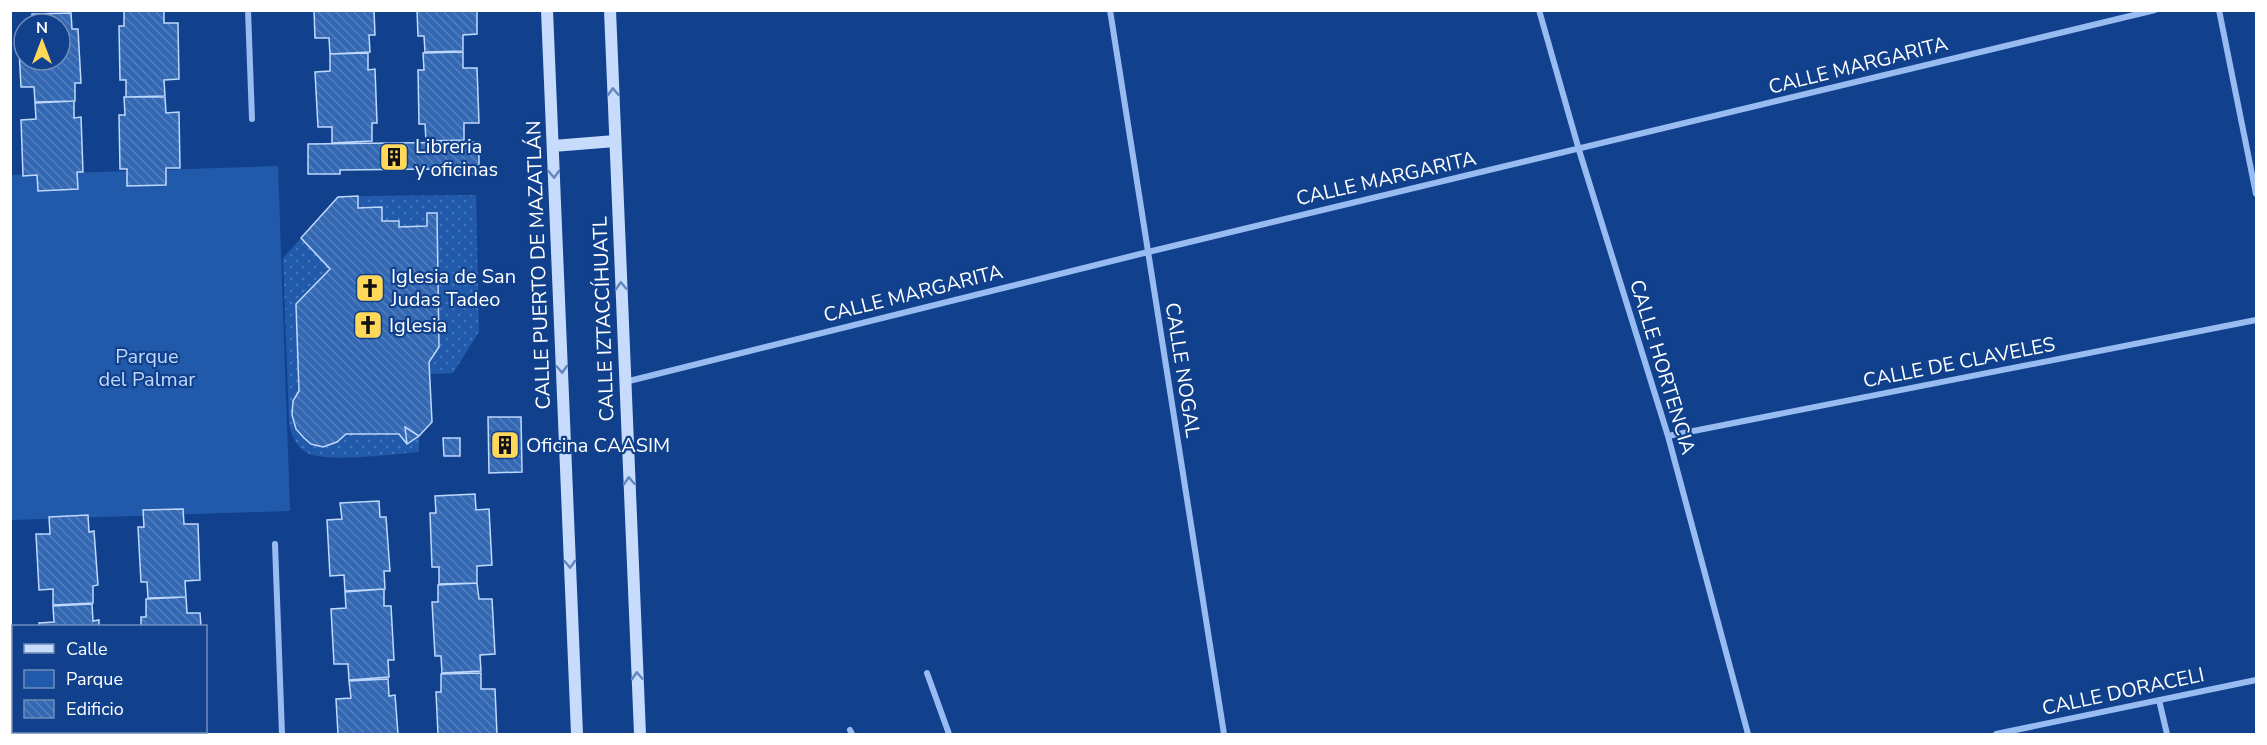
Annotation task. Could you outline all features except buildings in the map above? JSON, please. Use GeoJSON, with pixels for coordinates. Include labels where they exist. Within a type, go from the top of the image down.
{"type":"FeatureCollection","features":[{"type":"Feature","properties":{"kind":"main road","name":"CALLE PUERTO DE MAZATLÁN"},"geometry":{"type":"LineString","coordinates":[[548,10],[576,735]]}},
{"type":"Feature","properties":{"kind":"main road","name":"CALLE IZTACCÍHUATL"},"geometry":{"type":"LineString","coordinates":[[610,10],[640,735]]}},
{"type":"Feature","properties":{"kind":"main road"},"geometry":{"type":"LineString","coordinates":[[553,146],[615,141]]}},
{"type":"Feature","properties":{"kind":"street"},"geometry":{"type":"LineString","coordinates":[[248,10],[252,119]]}},
{"type":"Feature","properties":{"kind":"street","name":"CALLE NOGAL"},"geometry":{"type":"LineString","coordinates":[[1110,10],[1224,735]]}},
{"type":"Feature","properties":{"kind":"street","name":"CALLE HORTENCIA"},"geometry":{"type":"LineString","coordinates":[[1539,10],[1579,150],[1668,436],[1748,735]]}},
{"type":"Feature","properties":{"kind":"street","name":"CALLE MARGARITA"},"geometry":{"type":"LineString","coordinates":[[625,382],[1148,252],[2156,10]]}},
{"type":"Feature","properties":{"kind":"street"},"geometry":{"type":"LineString","coordinates":[[2219,10],[2256,194]]}},
{"type":"Feature","properties":{"kind":"street","name":"CALLE DE CLAVELES"},"geometry":{"type":"LineString","coordinates":[[1668,436],[2256,320]]}},
{"type":"Feature","properties":{"kind":"street"},"geometry":{"type":"LineString","coordinates":[[274,544],[282,735]]}},
{"type":"Feature","properties":{"kind":"street"},"geometry":{"type":"LineString","coordinates":[[927,673],[949,735]]}},
{"type":"Feature","properties":{"kind":"street","name":"CALLE DORACELI"},"geometry":{"type":"LineString","coordinates":[[1995,735],[2256,680]]}},
{"type":"Feature","properties":{"kind":"street"},"geometry":{"type":"LineString","coordinates":[[2159,700],[2167,735]]}},
{"type":"Feature","properties":{"kind":"green space","name":"Parque del Palmar"},"geometry":{"type":"Polygon","coordinates":[[[278,166],[290,511],[11,520],[10,175],[278,166]]]}},
{"type":"Feature","properties":{"kind":"green space"},"geometry":{"type":"Polygon","coordinates":[[[476,195],[479,332],[453,373],[430,374],[429,362],[439,347],[437,213],[427,213],[427,226],[399,227],[382,221],[381,207],[358,208],[358,196],[476,195]]]}},
{"type":"Feature","properties":{"kind":"green space"},"geometry":{"type":"Polygon","coordinates":[[[301,238],[330,269],[296,304],[299,391],[294,404],[294,417],[297,428],[303,437],[323,446],[334,443],[346,434],[419,436],[419,452],[362,457],[317,456],[307,453],[294,439],[289,422],[283,258],[301,238]]]}},
{"type":"Feature","properties":{"kind":"place","name":"Libreria y oficinas"},"geometry":{"type":"Point","coordinates":[394,157]}},
{"type":"Feature","properties":{"kind":"place","name":"Iglesia de San Judas Tadeo"},"geometry":{"type":"Point","coordinates":[370,288]}},
{"type":"Feature","properties":{"kind":"place","name":"Iglesia"},"geometry":{"type":"Point","coordinates":[368,325]}},
{"type":"Feature","properties":{"kind":"place","name":"Oficina CAASIM"},"geometry":{"type":"Point","coordinates":[505,445]}}]}
